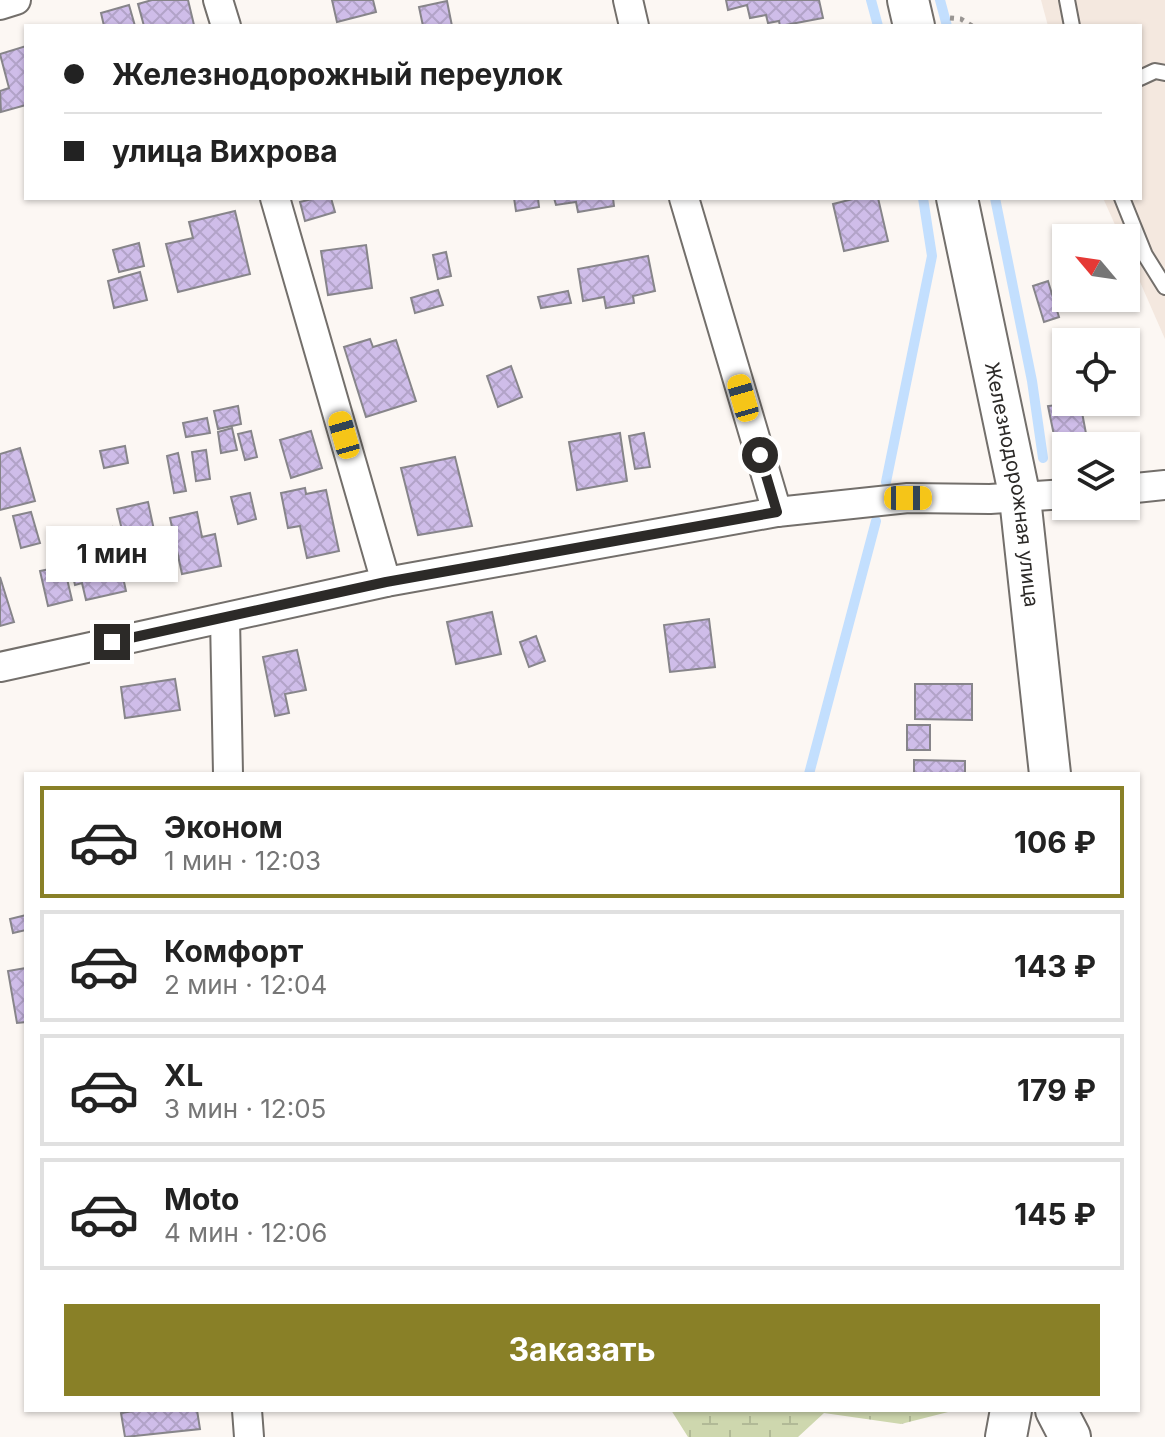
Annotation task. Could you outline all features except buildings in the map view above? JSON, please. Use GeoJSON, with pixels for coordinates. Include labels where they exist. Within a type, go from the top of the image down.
{"type":"FeatureCollection","features":[{"type":"Feature","properties":{"kind":"street"},"geometry":{"type":"LineString","coordinates":[[0,5],[16,0]]}},
{"type":"Feature","properties":{"kind":"street"},"geometry":{"type":"LineString","coordinates":[[218,0],[225,24]]}},
{"type":"Feature","properties":{"kind":"street"},"geometry":{"type":"LineString","coordinates":[[628,0],[634,24]]}},
{"type":"Feature","properties":{"kind":"street"},"geometry":{"type":"LineString","coordinates":[[908,0],[932,22]]}},
{"type":"Feature","properties":{"kind":"street"},"geometry":{"type":"LineString","coordinates":[[276,200],[386,582]]}},
{"type":"Feature","properties":{"kind":"street"},"geometry":{"type":"LineString","coordinates":[[685,200],[777,512]]}},
{"type":"Feature","properties":{"kind":"street","name":"Железнодорожная улица"},"geometry":{"type":"LineString","coordinates":[[957,200],[1020,498],[1050,772]]}},
{"type":"Feature","properties":{"kind":"street"},"geometry":{"type":"LineString","coordinates":[[1140,488],[1165,485]]}},
{"type":"Feature","properties":{"kind":"street"},"geometry":{"type":"LineString","coordinates":[[0,667],[386,582],[777,512],[908,498],[1052,495]]}},
{"type":"Feature","properties":{"kind":"street"},"geometry":{"type":"LineString","coordinates":[[225,618],[228,772]]}},
{"type":"Feature","properties":{"kind":"street"},"geometry":{"type":"LineString","coordinates":[[247,1412],[249,1437]]}},
{"type":"Feature","properties":{"kind":"street"},"geometry":{"type":"LineString","coordinates":[[1006,1437],[1011,1412]]}},
{"type":"Feature","properties":{"kind":"street"},"geometry":{"type":"LineString","coordinates":[[1057,1412],[1070,1437]]}},
{"type":"Feature","properties":{"kind":"lane"},"geometry":{"type":"LineString","coordinates":[[1067,0],[1072,24]]}},
{"type":"Feature","properties":{"kind":"lane"},"geometry":{"type":"LineString","coordinates":[[1142,77],[1155,71],[1165,73]]}},
{"type":"Feature","properties":{"kind":"lane"},"geometry":{"type":"LineString","coordinates":[[1123,200],[1145,255],[1165,287]]}},
{"type":"Feature","properties":{"kind":"path"},"geometry":{"type":"LineString","coordinates":[[932,22],[961,19],[969,24]]}},
{"type":"Feature","properties":{"kind":"shaded area"},"geometry":{"type":"Polygon","coordinates":[[[1041,0],[1165,0],[1165,339],[1140,282],[1140,224],[1115,224],[1104,200],[1142,200],[1142,24],[1047,24],[1041,0]]]}},
{"type":"Feature","properties":{"kind":"green space"},"geometry":{"type":"Polygon","coordinates":[[[672,1412],[948,1412],[901,1424],[824,1413],[798,1437],[688,1437],[672,1412]]]}},
{"type":"Feature","properties":{"kind":"waterway"},"geometry":{"type":"LineString","coordinates":[[871,0],[877,24]]}},
{"type":"Feature","properties":{"kind":"waterway"},"geometry":{"type":"LineString","coordinates":[[940,0],[946,24]]}},
{"type":"Feature","properties":{"kind":"waterway"},"geometry":{"type":"LineString","coordinates":[[886,482],[932,256],[923,200]]}},
{"type":"Feature","properties":{"kind":"waterway"},"geometry":{"type":"LineString","coordinates":[[995,200],[1032,381],[1043,458]]}},
{"type":"Feature","properties":{"kind":"waterway"},"geometry":{"type":"LineString","coordinates":[[810,772],[876,521]]}},
{"type":"Feature","properties":{"kind":"route"},"geometry":{"type":"LineString","coordinates":[[112,642],[386,582],[777,512],[760,455]]}}]}
